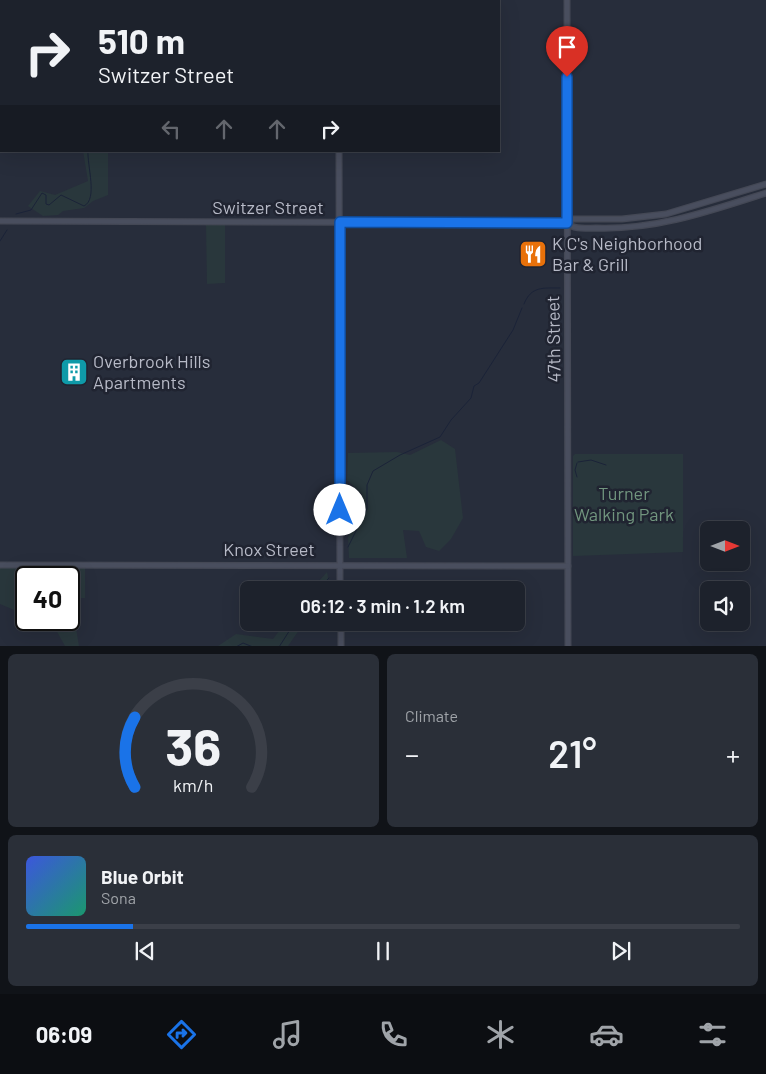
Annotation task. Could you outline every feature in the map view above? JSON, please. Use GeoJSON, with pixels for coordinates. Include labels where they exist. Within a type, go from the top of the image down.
{"type":"FeatureCollection","features":[{"type":"Feature","properties":{"kind":"street","name":"47th Street"},"geometry":{"type":"LineString","coordinates":[[566,0],[569,380],[568,646]]}},
{"type":"Feature","properties":{"kind":"street"},"geometry":{"type":"LineString","coordinates":[[339,152],[340,581]]}},
{"type":"Feature","properties":{"kind":"street"},"geometry":{"type":"LineString","coordinates":[[766,184],[666,214],[622,219],[573,219],[567,223],[572,227],[608,228],[650,225],[688,218],[766,193]]}},
{"type":"Feature","properties":{"kind":"street","name":"Switzer Street"},"geometry":{"type":"LineString","coordinates":[[0,221],[567,223]]}},
{"type":"Feature","properties":{"kind":"street","name":"Knox Street"},"geometry":{"type":"LineString","coordinates":[[0,565],[568,566]]}},
{"type":"Feature","properties":{"kind":"street"},"geometry":{"type":"LineString","coordinates":[[341,631],[341,646]]}},
{"type":"Feature","properties":{"kind":"green space"},"geometry":{"type":"Polygon","coordinates":[[[83,152],[108,152],[108,195],[93,201],[84,208],[63,211],[58,215],[43,216],[28,206],[40,191],[55,195],[88,181],[83,152]]]}},
{"type":"Feature","properties":{"kind":"green space"},"geometry":{"type":"Polygon","coordinates":[[[206,225],[225,225],[225,283],[207,284],[206,225]]]}},
{"type":"Feature","properties":{"kind":"green space"},"geometry":{"type":"Polygon","coordinates":[[[441,440],[455,449],[463,518],[451,539],[439,551],[426,547],[419,531],[403,530],[407,558],[349,558],[348,537],[361,511],[362,494],[347,480],[348,453],[397,452],[410,455],[441,440]]]}},
{"type":"Feature","properties":{"kind":"green space","name":"Turner Walking Park"},"geometry":{"type":"Polygon","coordinates":[[[575,454],[683,454],[683,552],[573,556],[573,456],[575,454]]]}},
{"type":"Feature","properties":{"kind":"green space"},"geometry":{"type":"Polygon","coordinates":[[[0,567],[15,567],[15,610],[0,604],[0,567]]]}},
{"type":"Feature","properties":{"kind":"green space"},"geometry":{"type":"Polygon","coordinates":[[[80,567],[85,567],[85,598],[81,598],[80,606],[80,567]]]}},
{"type":"Feature","properties":{"kind":"green space"},"geometry":{"type":"Polygon","coordinates":[[[327,572],[329,581],[319,581],[327,572]]]}},
{"type":"Feature","properties":{"kind":"green space"},"geometry":{"type":"Polygon","coordinates":[[[57,631],[76,631],[79,646],[65,646],[57,631]]]}},
{"type":"Feature","properties":{"kind":"green space"},"geometry":{"type":"Polygon","coordinates":[[[279,631],[298,631],[288,646],[218,646],[236,634],[273,639],[279,631]]]}},
{"type":"Feature","properties":{"kind":"waterway"},"geometry":{"type":"LineString","coordinates":[[16,214],[31,210],[42,193],[46,195],[46,204],[49,205],[61,195],[84,206],[88,202],[91,189],[88,152]]}},
{"type":"Feature","properties":{"kind":"waterway"},"geometry":{"type":"LineString","coordinates":[[0,241],[7,230]]}},
{"type":"Feature","properties":{"kind":"waterway"},"geometry":{"type":"LineString","coordinates":[[524,304],[530,294],[538,289],[560,288]]}},
{"type":"Feature","properties":{"kind":"waterway"},"geometry":{"type":"LineString","coordinates":[[348,547],[367,509],[367,485],[373,471],[400,455],[440,437],[451,420],[471,398],[474,386],[479,383],[513,330],[522,308]]}},
{"type":"Feature","properties":{"kind":"waterway"},"geometry":{"type":"LineString","coordinates":[[578,462],[591,460],[606,465]]}},
{"type":"Feature","properties":{"kind":"waterway"},"geometry":{"type":"LineString","coordinates":[[577,463],[575,470],[577,477]]}},
{"type":"Feature","properties":{"kind":"waterway"},"geometry":{"type":"LineString","coordinates":[[326,581],[329,578]]}},
{"type":"Feature","properties":{"kind":"waterway"},"geometry":{"type":"LineString","coordinates":[[280,646],[289,631]]}},
{"type":"Feature","properties":{"kind":"waterway"},"geometry":{"type":"LineString","coordinates":[[238,646],[243,643],[250,646]]}},
{"type":"Feature","properties":{"kind":"place","name":"K C's Neighborhood Bar & Grill"},"geometry":{"type":"Point","coordinates":[533,254]}},
{"type":"Feature","properties":{"kind":"place","name":"Overbrook Hills Apartments"},"geometry":{"type":"Point","coordinates":[74,372]}},
{"type":"Feature","properties":{"kind":"route"},"geometry":{"type":"LineString","coordinates":[[340,510],[340,222],[567,223],[567,77]]}}]}
